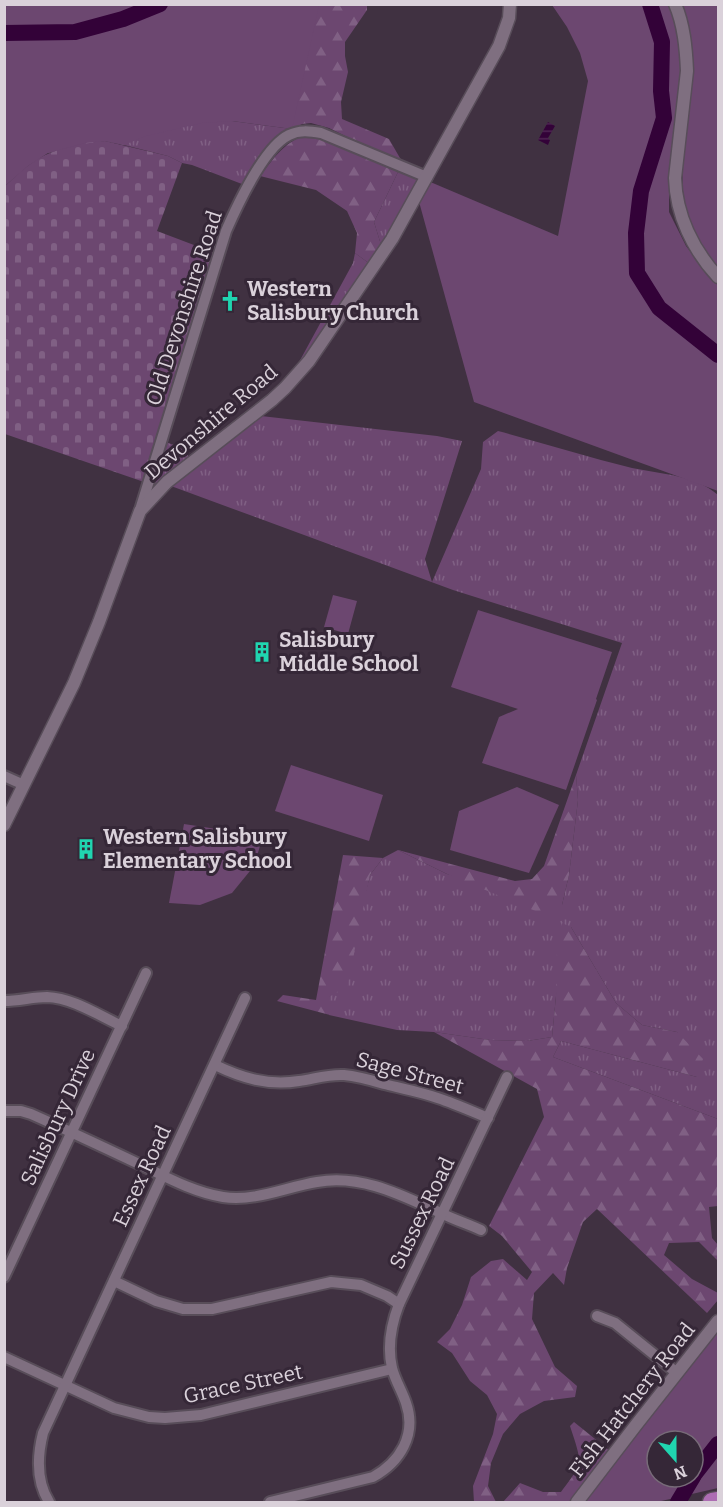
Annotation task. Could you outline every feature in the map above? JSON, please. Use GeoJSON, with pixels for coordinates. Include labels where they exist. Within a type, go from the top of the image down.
{"type":"FeatureCollection","features":[{"type":"Feature","properties":{"kind":"highway"},"geometry":{"type":"LineString","coordinates":[[712,1503],[718,1501]]}},
{"type":"Feature","properties":{"kind":"street","name":"Devonshire Road"},"geometry":{"type":"LineString","coordinates":[[4,825],[87,653],[140,510],[167,482],[272,400],[297,375],[319,347],[392,239],[427,177],[499,46],[509,18],[510,4]]}},
{"type":"Feature","properties":{"kind":"street"},"geometry":{"type":"LineString","coordinates":[[675,4],[682,27],[687,71],[675,178],[676,193],[682,217],[694,243],[718,277]]}},
{"type":"Feature","properties":{"kind":"street","name":"Old Devonshire Road"},"geometry":{"type":"LineString","coordinates":[[140,510],[226,231],[246,188],[278,143],[291,134],[309,130],[427,177]]}},
{"type":"Feature","properties":{"kind":"street"},"geometry":{"type":"LineString","coordinates":[[4,776],[24,785]]}},
{"type":"Feature","properties":{"kind":"street","name":"Salisbury Drive"},"geometry":{"type":"LineString","coordinates":[[4,1277],[146,973]]}},
{"type":"Feature","properties":{"kind":"street"},"geometry":{"type":"LineString","coordinates":[[4,1001],[37,998],[60,999],[72,1002],[122,1026]]}},
{"type":"Feature","properties":{"kind":"street","name":"Essex Road"},"geometry":{"type":"LineString","coordinates":[[45,1501],[39,1475],[39,1451],[43,1433],[245,998]]}},
{"type":"Feature","properties":{"kind":"street","name":"Sage Street"},"geometry":{"type":"LineString","coordinates":[[215,1065],[234,1074],[265,1082],[297,1082],[329,1075],[354,1076],[418,1092],[488,1118]]}},
{"type":"Feature","properties":{"kind":"street","name":"Sussex Road"},"geometry":{"type":"LineString","coordinates":[[392,1369],[391,1333],[399,1304],[507,1077]]}},
{"type":"Feature","properties":{"kind":"street"},"geometry":{"type":"LineString","coordinates":[[4,1111],[21,1111],[31,1114],[198,1191],[212,1195],[242,1198],[319,1181],[351,1181],[390,1190],[481,1230]]}},
{"type":"Feature","properties":{"kind":"street"},"geometry":{"type":"LineString","coordinates":[[114,1281],[163,1303],[190,1309],[212,1309],[331,1282],[361,1286],[387,1296],[399,1304]]}},
{"type":"Feature","properties":{"kind":"street"},"geometry":{"type":"LineString","coordinates":[[597,1316],[615,1323],[677,1373]]}},
{"type":"Feature","properties":{"kind":"street","name":"Fish Hatchery Road"},"geometry":{"type":"LineString","coordinates":[[578,1503],[623,1441],[718,1321]]}},
{"type":"Feature","properties":{"kind":"street","name":"Grace Street"},"geometry":{"type":"LineString","coordinates":[[4,1357],[114,1408],[149,1417],[180,1418],[201,1415],[392,1369]]}},
{"type":"Feature","properties":{"kind":"street"},"geometry":{"type":"LineString","coordinates":[[270,1503],[373,1477],[392,1464],[403,1447],[409,1425],[407,1405],[392,1369]]}},
{"type":"Feature","properties":{"kind":"green space"},"geometry":{"type":"Polygon","coordinates":[[[5,5],[319,5],[292,129],[232,121],[202,123],[146,136],[124,145],[105,141],[85,143],[48,153],[28,166],[5,186],[5,5]]]}},
{"type":"Feature","properties":{"kind":"green space"},"geometry":{"type":"Polygon","coordinates":[[[187,5],[367,5],[367,10],[345,42],[348,72],[341,102],[342,119],[389,139],[404,165],[329,128],[311,123],[292,129],[207,99],[131,134],[124,145],[105,141],[48,153],[4,41],[187,5]]]}},
{"type":"Feature","properties":{"kind":"green space"},"geometry":{"type":"Polygon","coordinates":[[[552,5],[669,5],[674,17],[681,66],[679,104],[669,181],[669,212],[686,246],[718,285],[718,491],[474,402],[418,198],[428,181],[558,236],[588,81],[580,53],[567,27],[552,5]]]}},
{"type":"Feature","properties":{"kind":"green space"},"geometry":{"type":"Polygon","coordinates":[[[680,5],[718,5],[718,270],[695,233],[684,202],[683,160],[693,67],[689,35],[680,5]]]}},
{"type":"Feature","properties":{"kind":"green space"},"geometry":{"type":"Polygon","coordinates":[[[171,119],[232,121],[292,129],[242,184],[168,156],[124,145],[131,134],[171,119]]]}},
{"type":"Feature","properties":{"kind":"green space"},"geometry":{"type":"Polygon","coordinates":[[[311,134],[398,172],[374,222],[382,248],[370,264],[355,253],[357,233],[347,211],[316,190],[260,176],[288,144],[311,134]]]}},
{"type":"Feature","properties":{"kind":"green space"},"geometry":{"type":"Polygon","coordinates":[[[105,141],[168,156],[182,163],[157,231],[215,253],[144,482],[5,434],[5,186],[26,167],[44,156],[71,147],[105,141]]]}},
{"type":"Feature","properties":{"kind":"green space"},"geometry":{"type":"Polygon","coordinates":[[[398,172],[413,175],[417,178],[418,185],[382,248],[374,222],[398,172]]]}},
{"type":"Feature","properties":{"kind":"green space"},"geometry":{"type":"Polygon","coordinates":[[[355,253],[370,264],[302,362],[278,389],[298,364],[353,263],[355,253]]]}},
{"type":"Feature","properties":{"kind":"green space"},"geometry":{"type":"Polygon","coordinates":[[[261,416],[437,436],[462,441],[425,559],[432,582],[481,469],[483,442],[498,431],[615,464],[688,479],[709,488],[718,495],[718,1119],[553,1057],[561,1041],[697,1077],[677,1032],[642,1025],[616,1003],[571,927],[556,996],[552,1037],[527,1041],[490,1040],[434,1032],[397,1030],[329,1015],[329,997],[362,908],[370,875],[383,858],[398,850],[447,874],[562,905],[569,875],[578,800],[576,775],[622,643],[453,590],[171,486],[261,416]]]}},
{"type":"Feature","properties":{"kind":"green space"},"geometry":{"type":"Polygon","coordinates":[[[166,442],[181,448],[191,459],[154,485],[152,483],[166,442]]]}},
{"type":"Feature","properties":{"kind":"green space"},"geometry":{"type":"Polygon","coordinates":[[[333,595],[357,601],[348,634],[324,627],[333,595]]]}},
{"type":"Feature","properties":{"kind":"green space"},"geometry":{"type":"Polygon","coordinates":[[[478,610],[612,652],[566,790],[482,763],[499,717],[518,709],[451,687],[478,610]]]}},
{"type":"Feature","properties":{"kind":"green space"},"geometry":{"type":"Polygon","coordinates":[[[291,765],[383,795],[369,841],[275,811],[291,765]]]}},
{"type":"Feature","properties":{"kind":"green space"},"geometry":{"type":"Polygon","coordinates":[[[576,775],[578,800],[569,875],[562,905],[545,915],[447,874],[398,850],[515,881],[532,879],[544,866],[576,775]]]}},
{"type":"Feature","properties":{"kind":"green space"},"geometry":{"type":"Polygon","coordinates":[[[517,787],[559,805],[529,873],[450,850],[459,811],[517,787]]]}},
{"type":"Feature","properties":{"kind":"green space"},"geometry":{"type":"Polygon","coordinates":[[[184,824],[263,836],[254,866],[232,893],[200,905],[169,903],[184,824]]]}},
{"type":"Feature","properties":{"kind":"green space"},"geometry":{"type":"Polygon","coordinates":[[[343,855],[383,858],[370,875],[347,987],[329,997],[330,1015],[277,1001],[283,995],[316,1000],[343,855]]]}},
{"type":"Feature","properties":{"kind":"green space"},"geometry":{"type":"Polygon","coordinates":[[[562,923],[571,927],[616,1003],[642,1025],[677,1032],[703,1059],[697,1077],[561,1041],[553,1057],[718,1119],[718,1206],[709,1207],[712,1238],[718,1245],[718,1261],[699,1242],[669,1243],[664,1255],[692,1279],[718,1293],[718,1300],[707,1313],[597,1209],[583,1222],[567,1268],[564,1285],[553,1273],[534,1293],[532,1319],[555,1367],[577,1386],[575,1397],[544,1401],[520,1414],[503,1434],[491,1463],[488,1486],[496,1502],[474,1502],[473,1486],[493,1434],[497,1414],[487,1395],[470,1381],[452,1353],[437,1342],[450,1329],[462,1305],[471,1277],[491,1261],[503,1259],[527,1280],[532,1272],[502,1236],[489,1226],[544,1117],[537,1089],[434,1032],[490,1040],[527,1041],[552,1037],[557,949],[562,923]]]}},
{"type":"Feature","properties":{"kind":"green space"},"geometry":{"type":"Polygon","coordinates":[[[718,1331],[718,1488],[657,1502],[584,1502],[718,1331]]]}},
{"type":"Feature","properties":{"kind":"green space"},"geometry":{"type":"Polygon","coordinates":[[[574,1422],[610,1451],[572,1502],[503,1502],[520,1483],[543,1492],[561,1492],[579,1463],[570,1426],[574,1422]]]}},
{"type":"Feature","properties":{"kind":"shaded area"},"geometry":{"type":"Polygon","coordinates":[[[548,122],[555,126],[548,138],[550,140],[548,145],[538,140],[548,122]]]}},
{"type":"Feature","properties":{"kind":"waterway"},"geometry":{"type":"LineString","coordinates":[[4,33],[75,32],[123,19],[160,4]]}},
{"type":"Feature","properties":{"kind":"waterway"},"geometry":{"type":"LineString","coordinates":[[650,4],[662,42],[661,91],[664,118],[641,191],[636,233],[637,273],[659,308],[718,355]]}},
{"type":"Feature","properties":{"kind":"waterway"},"geometry":{"type":"LineString","coordinates":[[705,1461],[718,1444]]}},
{"type":"Feature","properties":{"kind":"waterway"},"geometry":{"type":"LineString","coordinates":[[678,1502],[686,1489]]}},
{"type":"Feature","properties":{"kind":"place","name":"Western Salisbury Church"},"geometry":{"type":"Point","coordinates":[230,301]}},
{"type":"Feature","properties":{"kind":"place","name":"Salisbury Middle School"},"geometry":{"type":"Point","coordinates":[262,652]}},
{"type":"Feature","properties":{"kind":"place","name":"Western Salisbury Elementary School"},"geometry":{"type":"Point","coordinates":[86,849]}}]}
